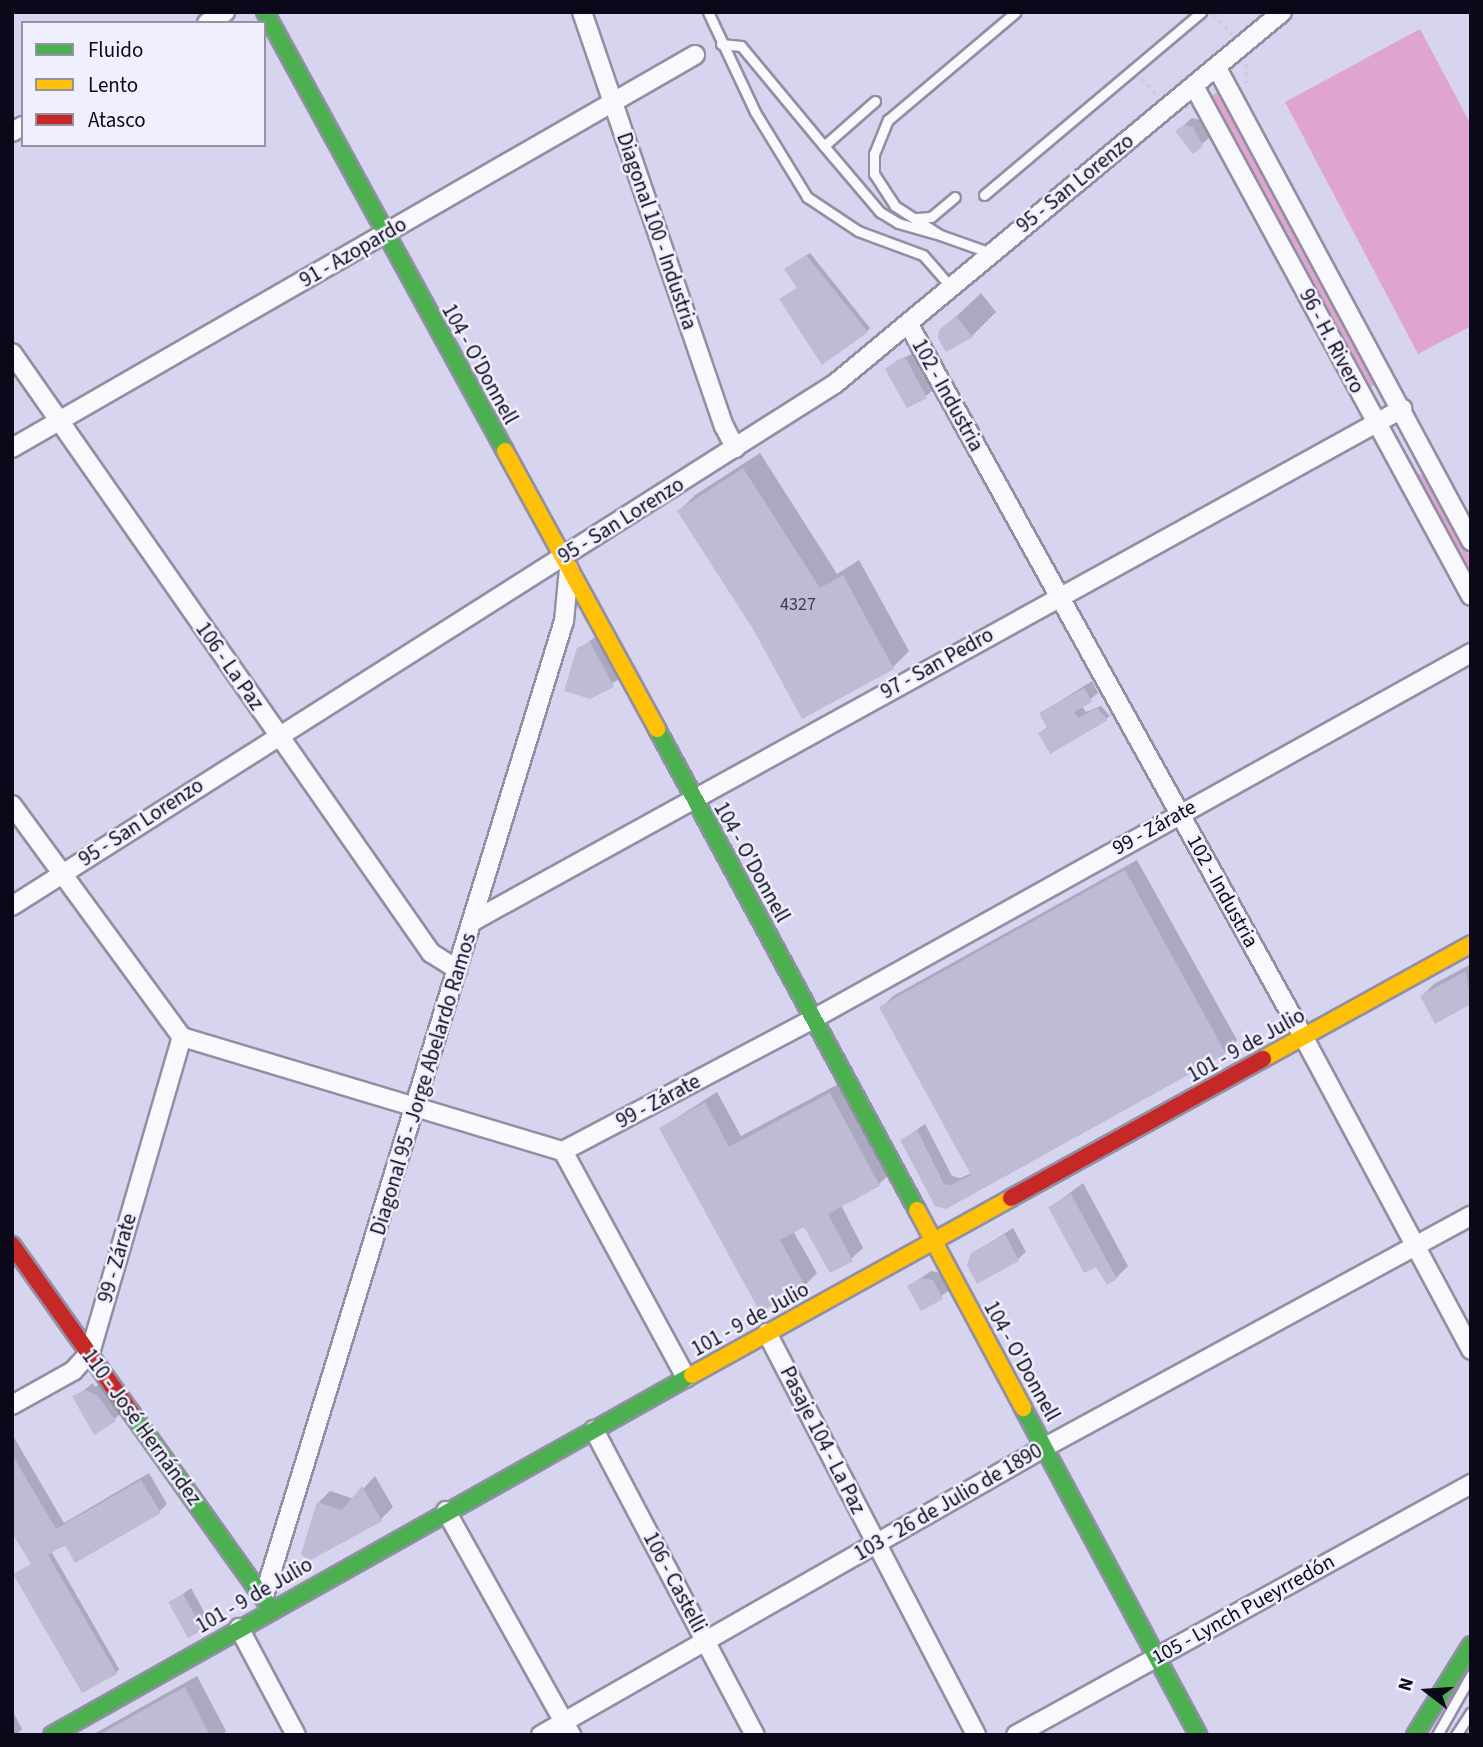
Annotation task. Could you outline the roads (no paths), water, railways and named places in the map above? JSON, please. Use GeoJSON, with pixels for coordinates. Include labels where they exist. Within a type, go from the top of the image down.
{"type":"FeatureCollection","features":[{"type":"Feature","properties":{"kind":"street","name":"104 - O'Donnell"},"geometry":{"type":"LineString","coordinates":[[265,12],[815,1018],[1198,1735]]}},
{"type":"Feature","properties":{"kind":"street","name":"Diagonal 100 - Industria"},"geometry":{"type":"LineString","coordinates":[[582,12],[724,426],[735,448]]}},
{"type":"Feature","properties":{"kind":"street","name":"95 - San Lorenzo"},"geometry":{"type":"LineString","coordinates":[[12,906],[277,735],[566,563],[836,383],[1282,12]]}},
{"type":"Feature","properties":{"kind":"street","name":"91 - Azopardo"},"geometry":{"type":"LineString","coordinates":[[12,448],[695,55]]}},
{"type":"Feature","properties":{"kind":"street","name":"96 - H. Rivero"},"geometry":{"type":"LineString","coordinates":[[1217,68],[1471,541]]}},
{"type":"Feature","properties":{"kind":"street","name":"96 - H. Rivero"},"geometry":{"type":"LineString","coordinates":[[1194,86],[1471,596]]}},
{"type":"Feature","properties":{"kind":"street","name":"102 - Industria"},"geometry":{"type":"LineString","coordinates":[[909,325],[1304,1038],[1471,1350]]}},
{"type":"Feature","properties":{"kind":"street","name":"106 - La Paz"},"geometry":{"type":"LineString","coordinates":[[12,353],[431,953],[457,969]]}},
{"type":"Feature","properties":{"kind":"street","name":"97 - San Pedro"},"geometry":{"type":"LineString","coordinates":[[474,920],[1402,409]]}},
{"type":"Feature","properties":{"kind":"street","name":"Diagonal 95 - Jorge Abelardo Ramos"},"geometry":{"type":"LineString","coordinates":[[268,1602],[564,621],[566,563]]}},
{"type":"Feature","properties":{"kind":"street","name":"99 - Zárate"},"geometry":{"type":"LineString","coordinates":[[563,1151],[815,1018],[1179,813],[1471,653]]}},
{"type":"Feature","properties":{"kind":"street"},"geometry":{"type":"LineString","coordinates":[[12,805],[182,1037],[563,1151],[685,1378]]}},
{"type":"Feature","properties":{"kind":"street","name":"101 - 9 de Julio"},"geometry":{"type":"LineString","coordinates":[[52,1735],[239,1628],[268,1602],[446,1511],[1471,944]]}},
{"type":"Feature","properties":{"kind":"street","name":"99 - Zárate"},"geometry":{"type":"LineString","coordinates":[[90,1353],[182,1037]]}},
{"type":"Feature","properties":{"kind":"street","name":"103 - 26 de Julio de 1890"},"geometry":{"type":"LineString","coordinates":[[541,1735],[567,1729],[705,1640],[1045,1447],[1471,1216]]}},
{"type":"Feature","properties":{"kind":"street","name":"110 - José Hernández"},"geometry":{"type":"LineString","coordinates":[[12,1245],[268,1602]]}},
{"type":"Feature","properties":{"kind":"street","name":"Pasaje 104 - La Paz"},"geometry":{"type":"LineString","coordinates":[[767,1333],[976,1735]]}},
{"type":"Feature","properties":{"kind":"street"},"geometry":{"type":"LineString","coordinates":[[12,1405],[73,1371],[90,1353]]}},
{"type":"Feature","properties":{"kind":"street","name":"106 - Castelli"},"geometry":{"type":"LineString","coordinates":[[594,1430],[755,1735]]}},
{"type":"Feature","properties":{"kind":"street","name":"105 - Lynch Pueyrredón"},"geometry":{"type":"LineString","coordinates":[[1016,1735],[1471,1484]]}},
{"type":"Feature","properties":{"kind":"street"},"geometry":{"type":"LineString","coordinates":[[446,1511],[567,1729]]}},
{"type":"Feature","properties":{"kind":"street"},"geometry":{"type":"LineString","coordinates":[[239,1628],[296,1735]]}},
{"type":"Feature","properties":{"kind":"street"},"geometry":{"type":"LineString","coordinates":[[1415,1735],[1471,1645]]}},
{"type":"Feature","properties":{"kind":"lane"},"geometry":{"type":"LineString","coordinates":[[708,12],[755,112],[807,197],[858,231],[923,255],[951,287]]}},
{"type":"Feature","properties":{"kind":"lane"},"geometry":{"type":"LineString","coordinates":[[940,235],[909,216],[882,191],[874,174],[874,155],[888,120],[1016,12]]}},
{"type":"Feature","properties":{"kind":"lane"},"geometry":{"type":"LineString","coordinates":[[984,195],[1201,12]]}},
{"type":"Feature","properties":{"kind":"lane"},"geometry":{"type":"LineString","coordinates":[[721,44],[741,46],[880,212],[898,223],[991,253]]}},
{"type":"Feature","properties":{"kind":"lane"},"geometry":{"type":"LineString","coordinates":[[824,146],[875,100]]}},
{"type":"Feature","properties":{"kind":"lane"},"geometry":{"type":"LineString","coordinates":[[909,216],[931,217],[955,197]]}},
{"type":"Feature","properties":{"kind":"lane"},"geometry":{"type":"LineString","coordinates":[[1437,1735],[1471,1675]]}},
{"type":"Feature","properties":{"kind":"lane"},"geometry":{"type":"LineString","coordinates":[[1456,1735],[1471,1712]]}}]}
